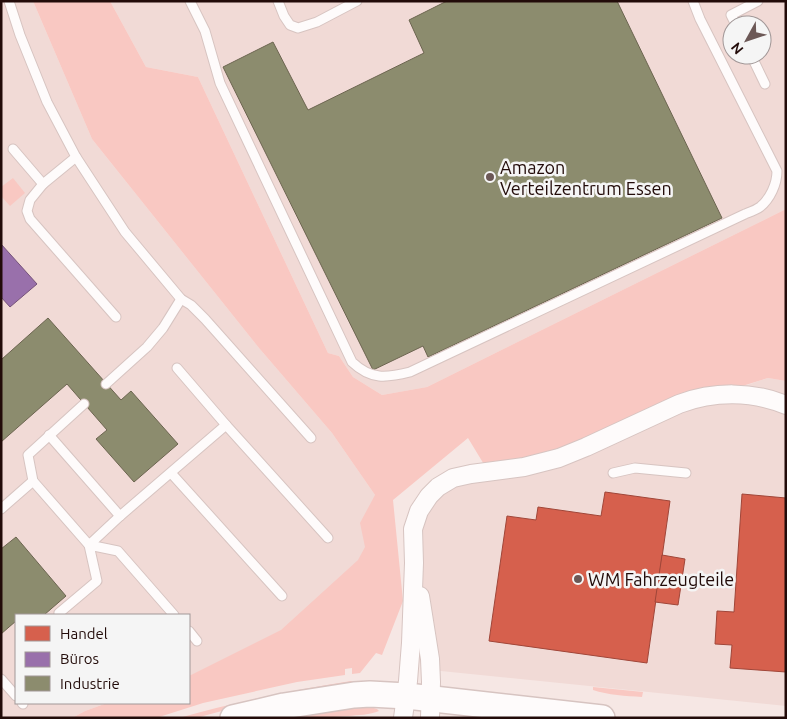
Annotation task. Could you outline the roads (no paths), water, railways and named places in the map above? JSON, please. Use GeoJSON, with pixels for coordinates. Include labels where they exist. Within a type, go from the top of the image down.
{"type":"FeatureCollection","features":[{"type":"Feature","properties":{"kind":"main road"},"geometry":{"type":"LineString","coordinates":[[233,718],[284,706],[370,694],[405,707],[602,718]]}},
{"type":"Feature","properties":{"kind":"street"},"geometry":{"type":"LineString","coordinates":[[405,707],[411,643],[414,563],[413,536],[416,517],[422,504],[438,486],[450,480],[471,474],[524,467],[554,460],[679,404],[701,397],[742,394],[765,398],[786,405]]}},
{"type":"Feature","properties":{"kind":"street"},"geometry":{"type":"LineString","coordinates":[[414,563],[430,653],[431,708]]}},
{"type":"Feature","properties":{"kind":"lane"},"geometry":{"type":"LineString","coordinates":[[9,1],[20,36],[47,102],[76,157],[125,232],[181,299],[191,305],[205,319],[311,438]]}},
{"type":"Feature","properties":{"kind":"lane"},"geometry":{"type":"LineString","coordinates":[[190,1],[205,31],[220,83],[352,362],[360,370],[382,377],[410,372],[760,207],[774,188],[777,171],[700,19],[693,1]]}},
{"type":"Feature","properties":{"kind":"lane"},"geometry":{"type":"LineString","coordinates":[[278,1],[290,25],[298,28],[316,22],[357,1]]}},
{"type":"Feature","properties":{"kind":"lane"},"geometry":{"type":"LineString","coordinates":[[731,15],[758,1]]}},
{"type":"Feature","properties":{"kind":"lane"},"geometry":{"type":"LineString","coordinates":[[756,65],[765,84]]}},
{"type":"Feature","properties":{"kind":"lane"},"geometry":{"type":"LineString","coordinates":[[13,149],[43,184]]}},
{"type":"Feature","properties":{"kind":"lane"},"geometry":{"type":"LineString","coordinates":[[76,157],[43,184],[30,200],[27,211],[30,219],[116,317]]}},
{"type":"Feature","properties":{"kind":"lane"},"geometry":{"type":"LineString","coordinates":[[106,384],[164,328],[181,299]]}},
{"type":"Feature","properties":{"kind":"lane"},"geometry":{"type":"LineString","coordinates":[[177,368],[328,538]]}},
{"type":"Feature","properties":{"kind":"lane"},"geometry":{"type":"LineString","coordinates":[[60,614],[97,581],[89,545],[33,481],[28,455],[84,404]]}},
{"type":"Feature","properties":{"kind":"lane"},"geometry":{"type":"LineString","coordinates":[[89,545],[226,425]]}},
{"type":"Feature","properties":{"kind":"lane"},"geometry":{"type":"LineString","coordinates":[[49,435],[120,516]]}},
{"type":"Feature","properties":{"kind":"lane"},"geometry":{"type":"LineString","coordinates":[[613,473],[635,468],[686,473]]}},
{"type":"Feature","properties":{"kind":"lane"},"geometry":{"type":"LineString","coordinates":[[171,472],[282,596]]}},
{"type":"Feature","properties":{"kind":"lane"},"geometry":{"type":"LineString","coordinates":[[1,509],[33,481]]}},
{"type":"Feature","properties":{"kind":"lane"},"geometry":{"type":"LineString","coordinates":[[89,545],[118,551],[173,614]]}},
{"type":"Feature","properties":{"kind":"lane"},"geometry":{"type":"LineString","coordinates":[[190,632],[197,641]]}},
{"type":"Feature","properties":{"kind":"lane"},"geometry":{"type":"LineString","coordinates":[[1,679],[15,695]]}},
{"type":"Feature","properties":{"kind":"place","name":"Amazon Verteilzentrum Essen"},"geometry":{"type":"Point","coordinates":[490,177]}},
{"type":"Feature","properties":{"kind":"place","name":"WM Fahrzeugteile"},"geometry":{"type":"Point","coordinates":[578,579]}}]}
